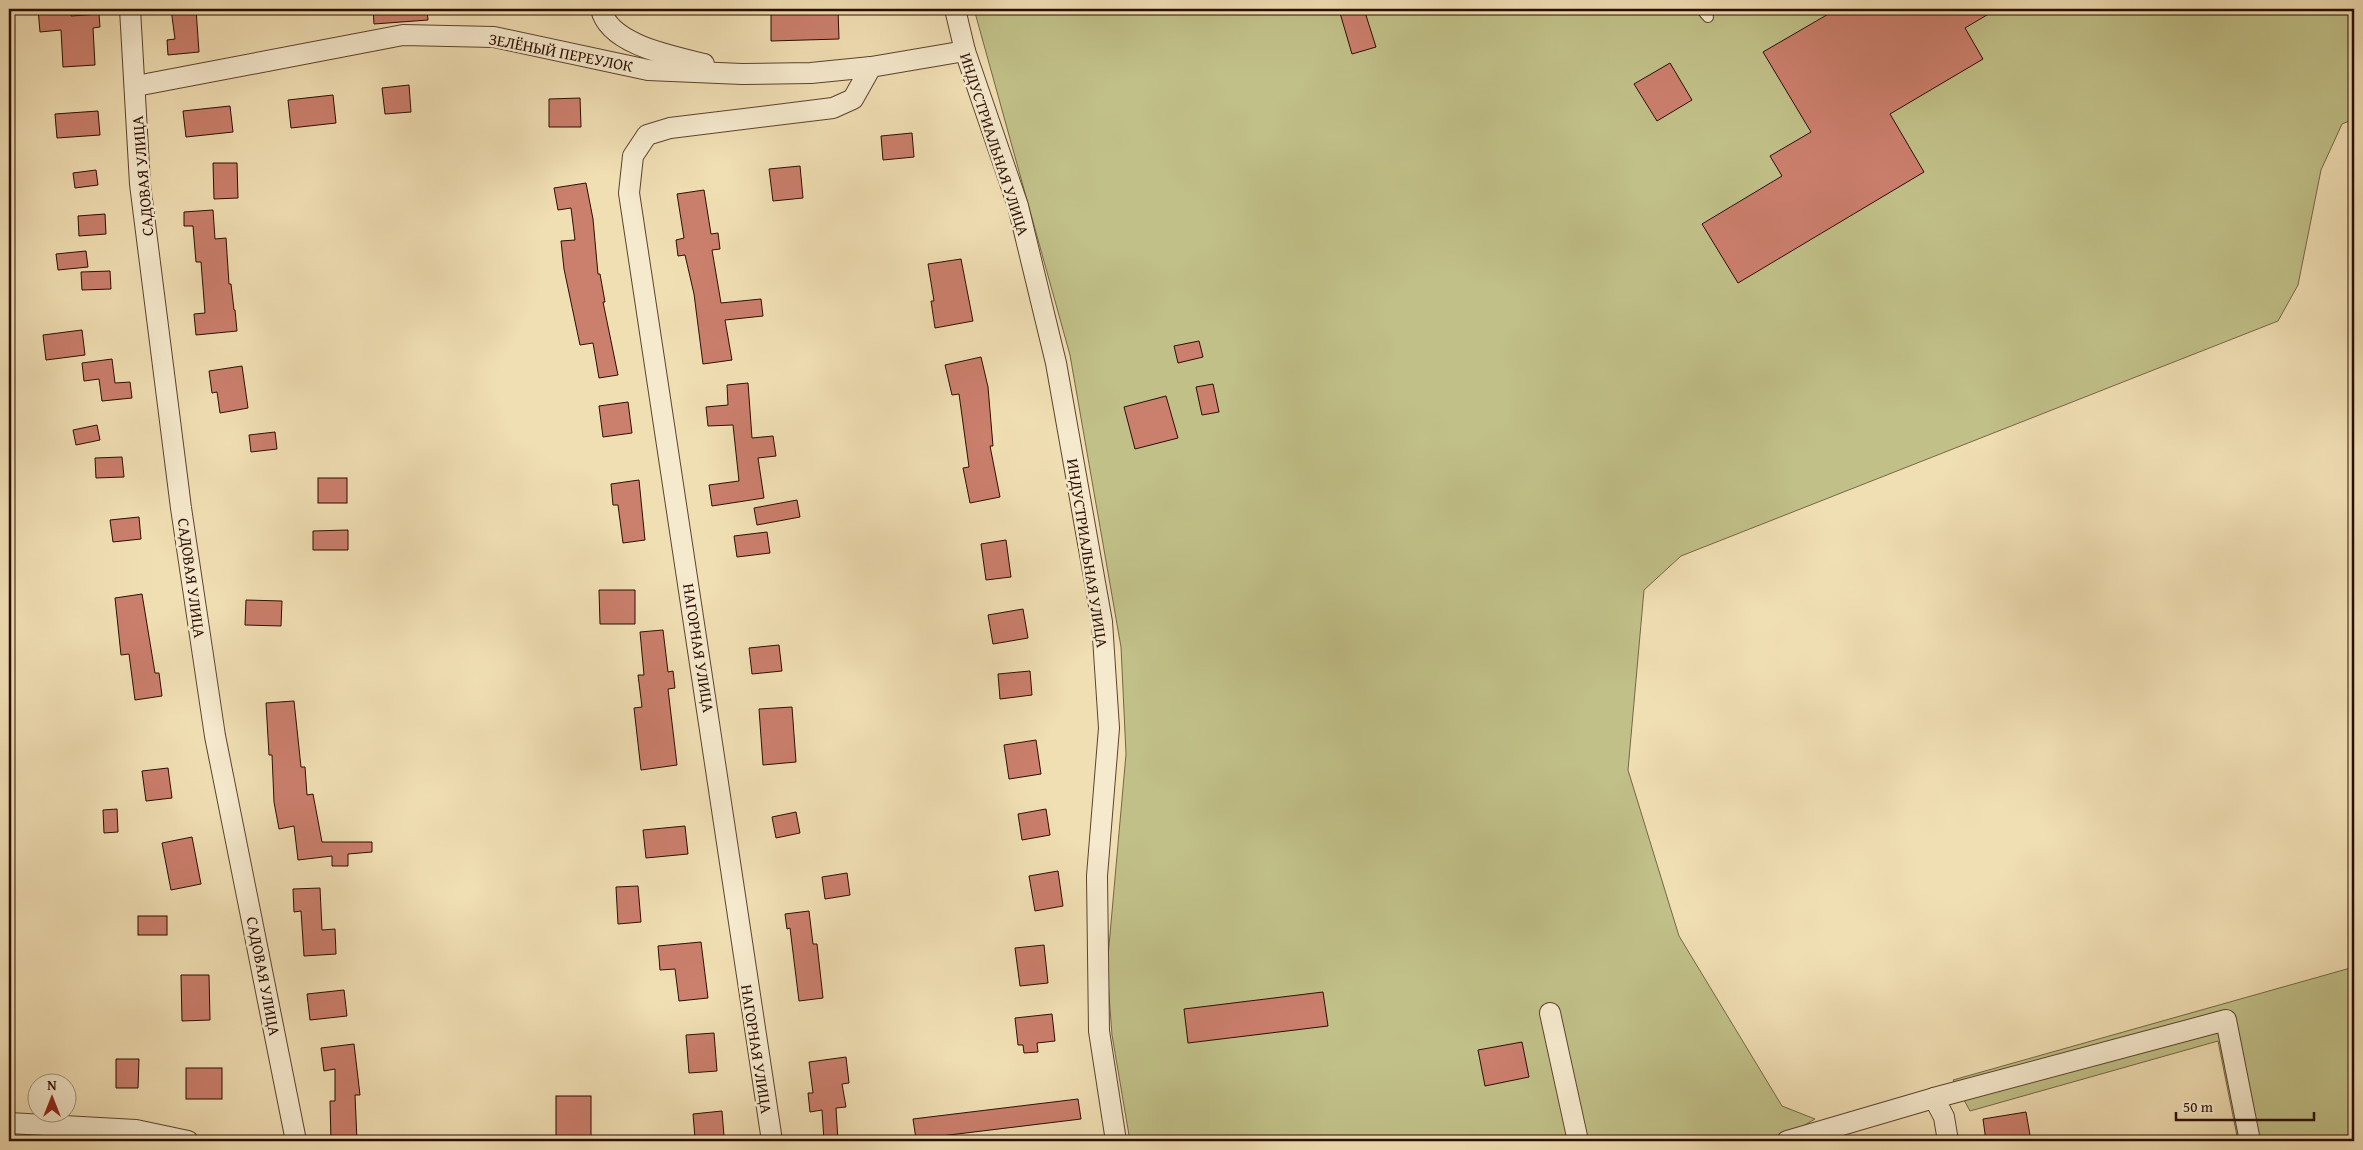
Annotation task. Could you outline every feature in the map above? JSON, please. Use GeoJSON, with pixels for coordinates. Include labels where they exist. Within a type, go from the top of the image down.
{"type":"FeatureCollection","features":[{"type":"Feature","properties":{"kind":"street","name":"САДОВАЯ УЛИЦА"},"geometry":{"type":"LineString","coordinates":[[130,9],[136,86],[140,184],[181,508],[215,736],[296,1141]]}},
{"type":"Feature","properties":{"kind":"street","name":"ИНДУСТРИАЛЬНАЯ УЛИЦА"},"geometry":{"type":"LineString","coordinates":[[955,9],[965,51],[1018,206],[1056,363],[1102,622],[1109,728],[1097,876],[1099,1031],[1116,1141]]}},
{"type":"Feature","properties":{"kind":"street"},"geometry":{"type":"LineString","coordinates":[[602,14],[628,41],[742,74]]}},
{"type":"Feature","properties":{"kind":"street","name":"ЗЕЛЁНЫЙ ПЕРЕУЛОК"},"geometry":{"type":"LineString","coordinates":[[136,86],[403,36],[494,37],[648,70],[742,74],[811,73],[871,67],[965,51]]}},
{"type":"Feature","properties":{"kind":"street","name":"НАГОРНАЯ УЛИЦА"},"geometry":{"type":"LineString","coordinates":[[772,1141],[629,193],[633,156],[647,135],[670,128],[833,108],[853,99],[871,67]]}},
{"type":"Feature","properties":{"kind":"street"},"geometry":{"type":"LineString","coordinates":[[1550,1013],[1578,1141]]}},
{"type":"Feature","properties":{"kind":"street"},"geometry":{"type":"LineString","coordinates":[[1787,1141],[1934,1098],[2226,1020],[2250,1141]]}},
{"type":"Feature","properties":{"kind":"street"},"geometry":{"type":"LineString","coordinates":[[1934,1098],[1944,1117],[1948,1141]]}},
{"type":"Feature","properties":{"kind":"street"},"geometry":{"type":"LineString","coordinates":[[9,1123],[136,1130],[188,1141]]}},
{"type":"Feature","properties":{"kind":"shaded area"},"geometry":{"type":"Polygon","coordinates":[[[974,9],[2354,9],[2354,119],[2342,124],[2321,170],[2298,285],[2278,321],[1681,556],[1644,590],[1628,770],[1679,936],[1782,1106],[1815,1119],[1784,1137],[1766,1141],[1130,1141],[1112,1035],[1107,968],[1126,754],[1121,647],[1070,355],[974,9]]]}},
{"type":"Feature","properties":{"kind":"shaded area"},"geometry":{"type":"Polygon","coordinates":[[[2354,967],[2354,1141],[2238,1141],[2218,1041],[1970,1111],[1953,1080],[2354,967]]]}},
{"type":"Feature","properties":{"kind":"building"},"geometry":{"type":"Polygon","coordinates":[[[38,9],[70,9],[71,16],[99,14],[100,27],[93,28],[95,65],[63,67],[61,30],[40,32],[38,9]]]}},
{"type":"Feature","properties":{"kind":"building"},"geometry":{"type":"Polygon","coordinates":[[[171,9],[196,9],[199,52],[168,55],[167,40],[175,39],[171,9]]]}},
{"type":"Feature","properties":{"kind":"building"},"geometry":{"type":"Polygon","coordinates":[[[373,9],[427,9],[428,20],[374,24],[373,9]]]}},
{"type":"Feature","properties":{"kind":"building"},"geometry":{"type":"Polygon","coordinates":[[[823,9],[838,9],[839,39],[771,41],[771,14],[824,13],[823,9]]]}},
{"type":"Feature","properties":{"kind":"building"},"geometry":{"type":"Polygon","coordinates":[[[1352,9],[1364,9],[1376,47],[1352,54],[1340,13],[1352,9]]]}},
{"type":"Feature","properties":{"kind":"building"},"geometry":{"type":"Polygon","coordinates":[[[1837,9],[1997,9],[1965,28],[1983,59],[1890,114],[1924,172],[1738,283],[1702,224],[1782,176],[1770,156],[1811,132],[1763,52],[1837,9]]]}},
{"type":"Feature","properties":{"kind":"building"},"geometry":{"type":"Polygon","coordinates":[[[1670,63],[1692,100],[1657,121],[1634,84],[1670,63]]]}},
{"type":"Feature","properties":{"kind":"building"},"geometry":{"type":"Polygon","coordinates":[[[409,85],[411,112],[385,114],[382,88],[409,85]]]}},
{"type":"Feature","properties":{"kind":"building"},"geometry":{"type":"Polygon","coordinates":[[[333,95],[336,123],[291,128],[288,100],[333,95]]]}},
{"type":"Feature","properties":{"kind":"building"},"geometry":{"type":"Polygon","coordinates":[[[580,98],[581,127],[549,127],[549,99],[580,98]]]}},
{"type":"Feature","properties":{"kind":"building"},"geometry":{"type":"Polygon","coordinates":[[[230,106],[233,132],[186,137],[183,111],[230,106]]]}},
{"type":"Feature","properties":{"kind":"building"},"geometry":{"type":"Polygon","coordinates":[[[98,111],[100,135],[57,138],[55,114],[98,111]]]}},
{"type":"Feature","properties":{"kind":"building"},"geometry":{"type":"Polygon","coordinates":[[[912,133],[914,157],[883,160],[881,136],[912,133]]]}},
{"type":"Feature","properties":{"kind":"building"},"geometry":{"type":"Polygon","coordinates":[[[213,163],[237,163],[238,198],[214,199],[213,163]]]}},
{"type":"Feature","properties":{"kind":"building"},"geometry":{"type":"Polygon","coordinates":[[[800,166],[803,198],[773,201],[769,169],[800,166]]]}},
{"type":"Feature","properties":{"kind":"building"},"geometry":{"type":"Polygon","coordinates":[[[96,170],[98,185],[75,188],[73,173],[96,170]]]}},
{"type":"Feature","properties":{"kind":"building"},"geometry":{"type":"Polygon","coordinates":[[[586,183],[593,219],[598,274],[600,274],[605,302],[603,302],[618,375],[599,378],[593,343],[580,345],[564,269],[561,241],[575,240],[571,208],[558,210],[554,188],[586,183]]]}},
{"type":"Feature","properties":{"kind":"building"},"geometry":{"type":"Polygon","coordinates":[[[704,190],[711,234],[718,233],[720,249],[712,250],[721,303],[761,299],[763,316],[725,320],[732,360],[703,364],[694,294],[685,255],[678,256],[676,240],[684,238],[677,194],[704,190]]]}},
{"type":"Feature","properties":{"kind":"building"},"geometry":{"type":"Polygon","coordinates":[[[213,210],[215,239],[226,238],[229,284],[231,284],[237,331],[196,335],[194,314],[205,313],[201,262],[196,262],[193,226],[184,226],[184,212],[213,210]]]}},
{"type":"Feature","properties":{"kind":"building"},"geometry":{"type":"Polygon","coordinates":[[[105,214],[106,234],[79,236],[78,216],[105,214]]]}},
{"type":"Feature","properties":{"kind":"building"},"geometry":{"type":"Polygon","coordinates":[[[86,251],[88,267],[58,270],[56,254],[86,251]]]}},
{"type":"Feature","properties":{"kind":"building"},"geometry":{"type":"Polygon","coordinates":[[[961,259],[973,321],[935,328],[931,301],[934,301],[928,264],[961,259]]]}},
{"type":"Feature","properties":{"kind":"building"},"geometry":{"type":"Polygon","coordinates":[[[110,271],[111,289],[82,290],[81,272],[110,271]]]}},
{"type":"Feature","properties":{"kind":"building"},"geometry":{"type":"Polygon","coordinates":[[[82,330],[85,355],[46,360],[43,335],[82,330]]]}},
{"type":"Feature","properties":{"kind":"building"},"geometry":{"type":"Polygon","coordinates":[[[1199,341],[1203,357],[1178,363],[1174,346],[1199,341]]]}},
{"type":"Feature","properties":{"kind":"building"},"geometry":{"type":"Polygon","coordinates":[[[981,357],[988,387],[993,446],[990,446],[1000,497],[970,503],[963,468],[969,467],[959,394],[952,395],[945,365],[981,357]]]}},
{"type":"Feature","properties":{"kind":"building"},"geometry":{"type":"Polygon","coordinates":[[[112,359],[115,383],[130,382],[132,398],[102,401],[99,379],[84,381],[82,363],[112,359]]]}},
{"type":"Feature","properties":{"kind":"building"},"geometry":{"type":"Polygon","coordinates":[[[242,366],[248,408],[220,413],[217,392],[212,393],[209,371],[242,366]]]}},
{"type":"Feature","properties":{"kind":"building"},"geometry":{"type":"Polygon","coordinates":[[[748,383],[752,438],[773,436],[776,456],[758,458],[764,498],[712,506],[709,485],[739,481],[733,425],[708,426],[706,407],[728,405],[727,385],[748,383]]]}},
{"type":"Feature","properties":{"kind":"building"},"geometry":{"type":"Polygon","coordinates":[[[1213,384],[1219,412],[1202,415],[1196,387],[1213,384]]]}},
{"type":"Feature","properties":{"kind":"building"},"geometry":{"type":"Polygon","coordinates":[[[1166,396],[1178,438],[1135,449],[1124,407],[1166,396]]]}},
{"type":"Feature","properties":{"kind":"building"},"geometry":{"type":"Polygon","coordinates":[[[628,402],[632,433],[603,437],[599,406],[628,402]]]}},
{"type":"Feature","properties":{"kind":"building"},"geometry":{"type":"Polygon","coordinates":[[[97,425],[100,440],[76,445],[73,430],[97,425]]]}},
{"type":"Feature","properties":{"kind":"building"},"geometry":{"type":"Polygon","coordinates":[[[275,432],[277,449],[251,452],[249,435],[275,432]]]}},
{"type":"Feature","properties":{"kind":"building"},"geometry":{"type":"Polygon","coordinates":[[[122,457],[124,477],[96,478],[95,458],[122,457]]]}},
{"type":"Feature","properties":{"kind":"building"},"geometry":{"type":"Polygon","coordinates":[[[318,478],[347,478],[347,503],[318,503],[318,478]]]}},
{"type":"Feature","properties":{"kind":"building"},"geometry":{"type":"Polygon","coordinates":[[[639,480],[645,540],[623,543],[618,505],[613,505],[611,484],[639,480]]]}},
{"type":"Feature","properties":{"kind":"building"},"geometry":{"type":"Polygon","coordinates":[[[797,500],[800,517],[757,525],[754,508],[797,500]]]}},
{"type":"Feature","properties":{"kind":"building"},"geometry":{"type":"Polygon","coordinates":[[[139,517],[141,539],[113,542],[110,520],[139,517]]]}},
{"type":"Feature","properties":{"kind":"building"},"geometry":{"type":"Polygon","coordinates":[[[348,530],[348,550],[313,550],[313,531],[348,530]]]}},
{"type":"Feature","properties":{"kind":"building"},"geometry":{"type":"Polygon","coordinates":[[[767,532],[770,553],[737,557],[734,536],[767,532]]]}},
{"type":"Feature","properties":{"kind":"building"},"geometry":{"type":"Polygon","coordinates":[[[1006,540],[1011,577],[986,580],[981,544],[1006,540]]]}},
{"type":"Feature","properties":{"kind":"building"},"geometry":{"type":"Polygon","coordinates":[[[599,590],[635,590],[635,624],[600,624],[599,590]]]}},
{"type":"Feature","properties":{"kind":"building"},"geometry":{"type":"Polygon","coordinates":[[[142,594],[155,673],[159,673],[162,696],[135,700],[129,654],[121,655],[115,598],[142,594]]]}},
{"type":"Feature","properties":{"kind":"building"},"geometry":{"type":"Polygon","coordinates":[[[246,600],[282,601],[281,626],[245,625],[246,600]]]}},
{"type":"Feature","properties":{"kind":"building"},"geometry":{"type":"Polygon","coordinates":[[[1023,609],[1028,638],[993,644],[988,615],[1023,609]]]}},
{"type":"Feature","properties":{"kind":"building"},"geometry":{"type":"Polygon","coordinates":[[[663,630],[668,672],[673,671],[675,688],[668,689],[677,765],[641,770],[634,708],[642,707],[638,675],[644,675],[640,632],[663,630]]]}},
{"type":"Feature","properties":{"kind":"building"},"geometry":{"type":"Polygon","coordinates":[[[779,645],[782,671],[752,674],[749,648],[779,645]]]}},
{"type":"Feature","properties":{"kind":"building"},"geometry":{"type":"Polygon","coordinates":[[[1030,671],[1032,695],[1000,699],[998,674],[1030,671]]]}},
{"type":"Feature","properties":{"kind":"building"},"geometry":{"type":"Polygon","coordinates":[[[294,701],[301,767],[305,767],[307,795],[313,794],[322,842],[372,842],[372,852],[348,854],[348,866],[332,866],[332,856],[298,860],[294,826],[279,829],[274,802],[272,755],[269,755],[266,703],[294,701]]]}},
{"type":"Feature","properties":{"kind":"building"},"geometry":{"type":"Polygon","coordinates":[[[792,707],[796,762],[763,765],[759,709],[792,707]]]}},
{"type":"Feature","properties":{"kind":"building"},"geometry":{"type":"Polygon","coordinates":[[[1036,740],[1041,774],[1009,779],[1004,745],[1036,740]]]}},
{"type":"Feature","properties":{"kind":"building"},"geometry":{"type":"Polygon","coordinates":[[[168,768],[172,798],[146,801],[142,771],[168,768]]]}},
{"type":"Feature","properties":{"kind":"building"},"geometry":{"type":"Polygon","coordinates":[[[117,809],[118,832],[104,833],[103,810],[117,809]]]}},
{"type":"Feature","properties":{"kind":"building"},"geometry":{"type":"Polygon","coordinates":[[[1046,809],[1050,835],[1022,840],[1018,814],[1046,809]]]}},
{"type":"Feature","properties":{"kind":"building"},"geometry":{"type":"Polygon","coordinates":[[[796,812],[800,833],[776,838],[772,817],[796,812]]]}},
{"type":"Feature","properties":{"kind":"building"},"geometry":{"type":"Polygon","coordinates":[[[685,826],[688,854],[646,858],[643,830],[685,826]]]}},
{"type":"Feature","properties":{"kind":"building"},"geometry":{"type":"Polygon","coordinates":[[[192,837],[201,884],[171,890],[162,843],[192,837]]]}},
{"type":"Feature","properties":{"kind":"building"},"geometry":{"type":"Polygon","coordinates":[[[1058,871],[1063,906],[1035,911],[1029,876],[1058,871]]]}},
{"type":"Feature","properties":{"kind":"building"},"geometry":{"type":"Polygon","coordinates":[[[847,873],[850,895],[825,899],[822,877],[847,873]]]}},
{"type":"Feature","properties":{"kind":"building"},"geometry":{"type":"Polygon","coordinates":[[[638,886],[641,922],[618,924],[616,887],[638,886]]]}},
{"type":"Feature","properties":{"kind":"building"},"geometry":{"type":"Polygon","coordinates":[[[320,888],[322,930],[335,929],[336,954],[304,956],[301,911],[294,912],[293,889],[320,888]]]}},
{"type":"Feature","properties":{"kind":"building"},"geometry":{"type":"Polygon","coordinates":[[[809,911],[813,944],[817,944],[823,998],[799,1001],[790,928],[787,929],[785,914],[809,911]]]}},
{"type":"Feature","properties":{"kind":"building"},"geometry":{"type":"Polygon","coordinates":[[[138,916],[167,916],[167,935],[138,935],[138,916]]]}},
{"type":"Feature","properties":{"kind":"building"},"geometry":{"type":"Polygon","coordinates":[[[701,942],[708,998],[679,1001],[675,969],[660,970],[658,946],[701,942]]]}},
{"type":"Feature","properties":{"kind":"building"},"geometry":{"type":"Polygon","coordinates":[[[1044,945],[1048,983],[1020,986],[1015,948],[1044,945]]]}},
{"type":"Feature","properties":{"kind":"building"},"geometry":{"type":"Polygon","coordinates":[[[181,975],[209,975],[210,1020],[182,1021],[181,975]]]}},
{"type":"Feature","properties":{"kind":"building"},"geometry":{"type":"Polygon","coordinates":[[[344,990],[347,1016],[310,1020],[307,994],[344,990]]]}},
{"type":"Feature","properties":{"kind":"building"},"geometry":{"type":"Polygon","coordinates":[[[1323,992],[1328,1026],[1188,1043],[1184,1009],[1323,992]]]}},
{"type":"Feature","properties":{"kind":"building"},"geometry":{"type":"Polygon","coordinates":[[[1052,1014],[1055,1041],[1037,1043],[1038,1052],[1024,1053],[1023,1045],[1018,1045],[1015,1018],[1052,1014]]]}},
{"type":"Feature","properties":{"kind":"building"},"geometry":{"type":"Polygon","coordinates":[[[714,1033],[717,1071],[689,1073],[686,1035],[714,1033]]]}},
{"type":"Feature","properties":{"kind":"building"},"geometry":{"type":"Polygon","coordinates":[[[1522,1042],[1529,1077],[1485,1086],[1478,1050],[1522,1042]]]}},
{"type":"Feature","properties":{"kind":"building"},"geometry":{"type":"Polygon","coordinates":[[[354,1044],[360,1095],[355,1095],[357,1141],[331,1141],[330,1101],[335,1101],[335,1069],[324,1071],[321,1048],[354,1044]]]}},
{"type":"Feature","properties":{"kind":"building"},"geometry":{"type":"Polygon","coordinates":[[[846,1057],[849,1083],[842,1084],[846,1107],[836,1108],[838,1141],[824,1141],[822,1110],[810,1112],[808,1093],[813,1093],[809,1062],[846,1057]]]}},
{"type":"Feature","properties":{"kind":"building"},"geometry":{"type":"Polygon","coordinates":[[[116,1059],[139,1059],[138,1088],[116,1088],[116,1059]]]}},
{"type":"Feature","properties":{"kind":"building"},"geometry":{"type":"Polygon","coordinates":[[[186,1068],[222,1068],[222,1099],[186,1099],[186,1068]]]}},
{"type":"Feature","properties":{"kind":"building"},"geometry":{"type":"Polygon","coordinates":[[[556,1096],[591,1096],[591,1137],[556,1137],[556,1096]]]}},
{"type":"Feature","properties":{"kind":"building"},"geometry":{"type":"Polygon","coordinates":[[[1078,1099],[1081,1119],[916,1139],[913,1119],[1078,1099]]]}},
{"type":"Feature","properties":{"kind":"building"},"geometry":{"type":"Polygon","coordinates":[[[722,1111],[724,1136],[695,1138],[693,1114],[722,1111]]]}},
{"type":"Feature","properties":{"kind":"building"},"geometry":{"type":"Polygon","coordinates":[[[2026,1112],[2031,1141],[1986,1141],[1983,1119],[2026,1112]]]}}]}
